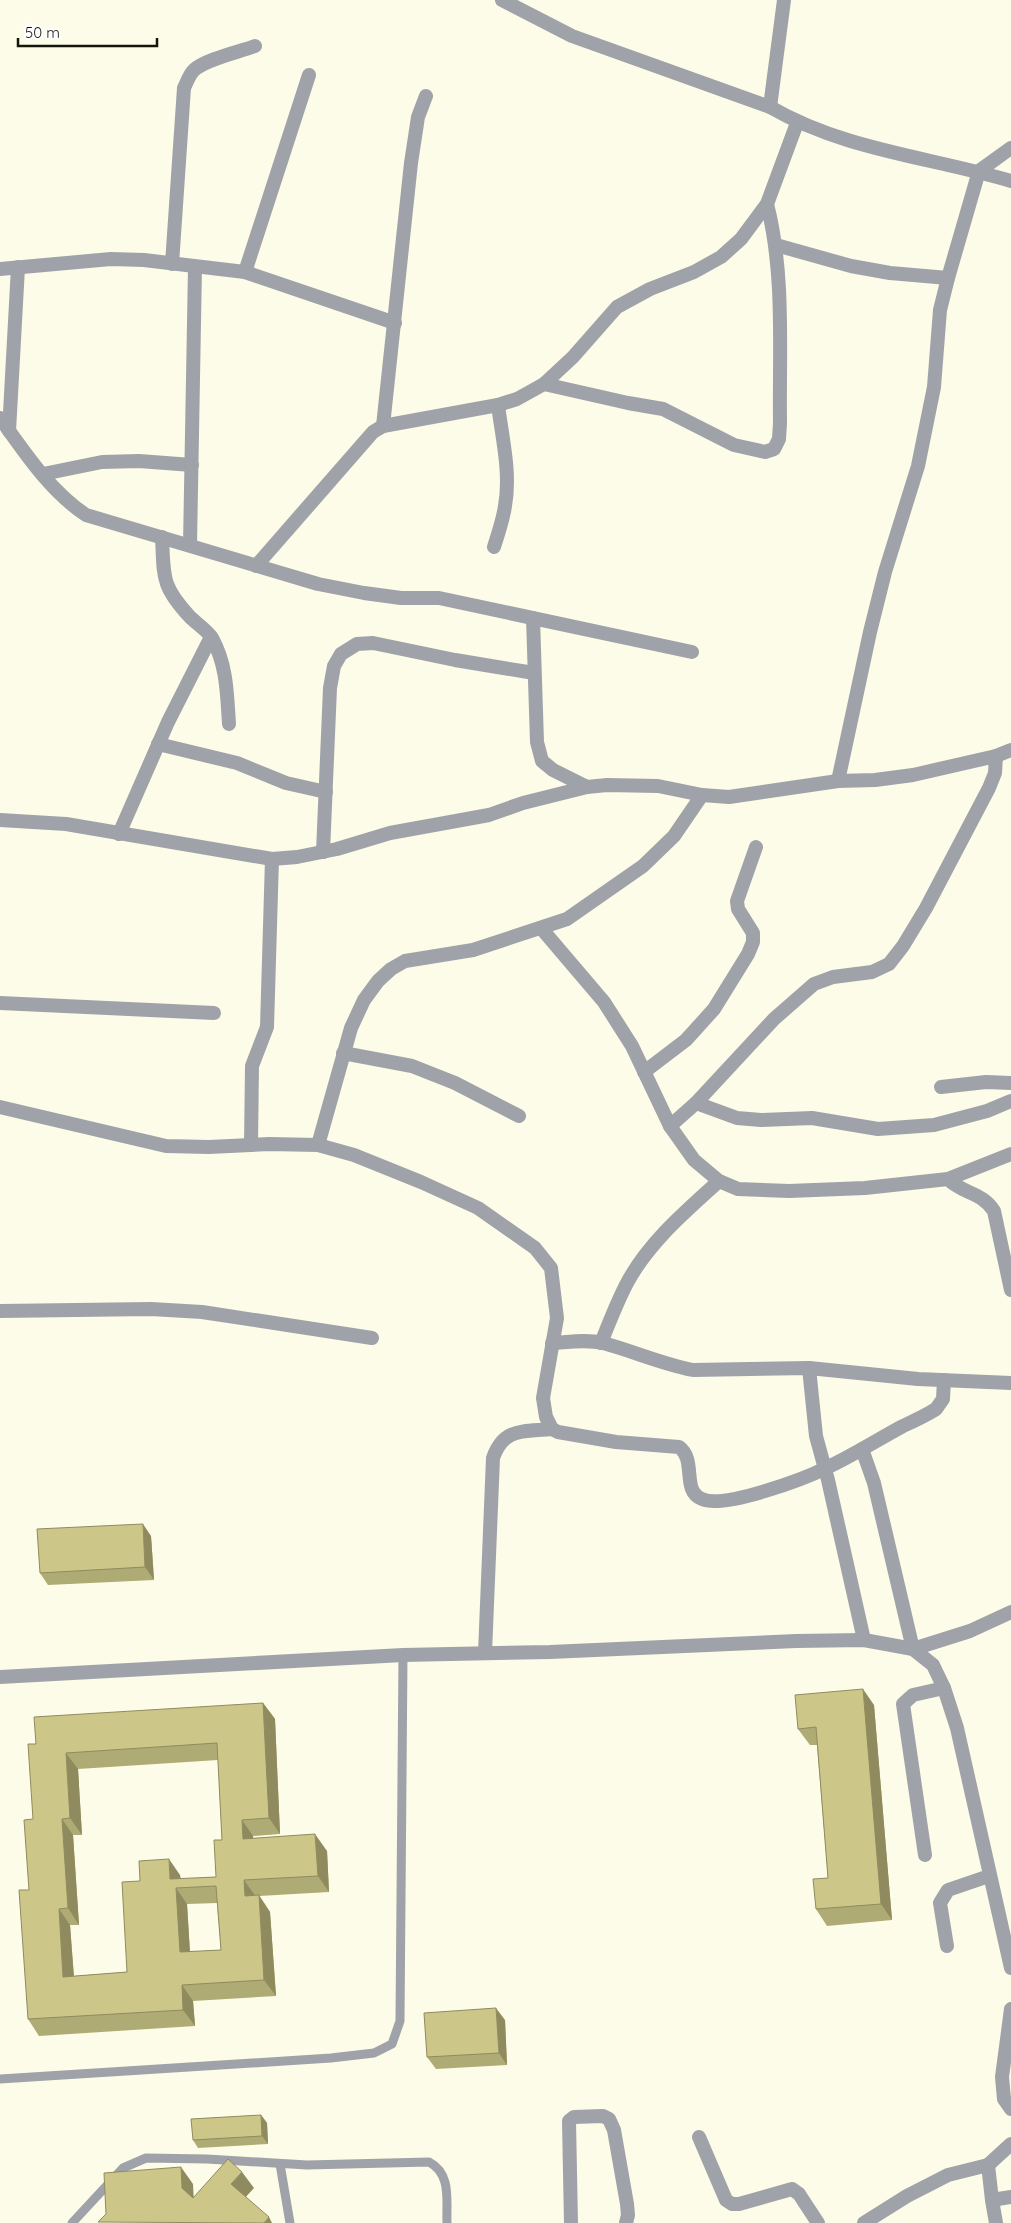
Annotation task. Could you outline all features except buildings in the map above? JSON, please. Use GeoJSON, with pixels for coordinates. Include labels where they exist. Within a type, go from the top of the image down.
{"type":"FeatureCollection","features":[{"type":"Feature","properties":{"kind":"street"},"geometry":{"type":"LineString","coordinates":[[502,0],[572,36],[770,107],[797,123],[854,143],[979,171],[1011,181]]}},
{"type":"Feature","properties":{"kind":"street"},"geometry":{"type":"LineString","coordinates":[[770,107],[784,0]]}},
{"type":"Feature","properties":{"kind":"street"},"geometry":{"type":"LineString","coordinates":[[172,264],[184,88],[194,70],[255,46]]}},
{"type":"Feature","properties":{"kind":"street"},"geometry":{"type":"LineString","coordinates":[[245,272],[309,75]]}},
{"type":"Feature","properties":{"kind":"street"},"geometry":{"type":"LineString","coordinates":[[383,426],[411,163],[418,117],[426,96]]}},
{"type":"Feature","properties":{"kind":"street"},"geometry":{"type":"LineString","coordinates":[[256,566],[373,432],[383,426],[498,405],[517,399],[544,384],[573,357],[617,307],[650,289],[694,272],[721,257],[741,239],[768,204],[797,123]]}},
{"type":"Feature","properties":{"kind":"street"},"geometry":{"type":"LineString","coordinates":[[838,781],[881,589],[918,466],[934,387],[940,310],[948,278],[979,171],[1011,148]]}},
{"type":"Feature","properties":{"kind":"street"},"geometry":{"type":"LineString","coordinates":[[544,384],[663,409],[690,421],[734,445],[765,452],[774,449],[779,439],[780,423],[776,245],[768,204]]}},
{"type":"Feature","properties":{"kind":"street"},"geometry":{"type":"LineString","coordinates":[[776,245],[851,266],[890,273],[948,278]]}},
{"type":"Feature","properties":{"kind":"street"},"geometry":{"type":"LineString","coordinates":[[0,270],[110,258],[245,272],[394,323]]}},
{"type":"Feature","properties":{"kind":"street"},"geometry":{"type":"LineString","coordinates":[[190,545],[196,266]]}},
{"type":"Feature","properties":{"kind":"street"},"geometry":{"type":"LineString","coordinates":[[9,431],[18,268]]}},
{"type":"Feature","properties":{"kind":"street"},"geometry":{"type":"LineString","coordinates":[[494,547],[505,506],[506,490],[505,456],[498,405]]}},
{"type":"Feature","properties":{"kind":"street"},"geometry":{"type":"LineString","coordinates":[[0,418],[28,457],[43,474],[69,503],[86,514],[318,584],[401,598],[439,598],[692,652]]}},
{"type":"Feature","properties":{"kind":"street"},"geometry":{"type":"LineString","coordinates":[[43,474],[102,462],[139,461],[192,465]]}},
{"type":"Feature","properties":{"kind":"street"},"geometry":{"type":"LineString","coordinates":[[162,537],[166,585],[174,600],[211,636],[223,662],[227,685],[229,724]]}},
{"type":"Feature","properties":{"kind":"street"},"geometry":{"type":"LineString","coordinates":[[533,618],[537,742],[542,761],[553,770],[587,787]]}},
{"type":"Feature","properties":{"kind":"street"},"geometry":{"type":"LineString","coordinates":[[119,834],[158,744],[211,636]]}},
{"type":"Feature","properties":{"kind":"street"},"geometry":{"type":"LineString","coordinates":[[323,852],[330,688],[334,666],[341,654],[357,644],[373,642],[455,660],[534,673]]}},
{"type":"Feature","properties":{"kind":"street"},"geometry":{"type":"LineString","coordinates":[[158,744],[237,763],[286,783],[326,792]]}},
{"type":"Feature","properties":{"kind":"street"},"geometry":{"type":"LineString","coordinates":[[0,820],[66,824],[272,859],[323,852],[390,833],[489,815],[523,803],[587,787],[608,785],[658,786],[702,795],[729,797],[838,781],[876,780],[914,775],[996,756],[1011,750]]}},
{"type":"Feature","properties":{"kind":"street"},"geometry":{"type":"LineString","coordinates":[[670,1126],[696,1103],[774,1019],[814,984],[833,977],[872,972],[889,964],[903,946],[926,908],[989,788],[995,773],[996,756]]}},
{"type":"Feature","properties":{"kind":"street"},"geometry":{"type":"LineString","coordinates":[[318,1144],[351,1028],[364,1000],[378,981],[391,969],[405,961],[473,950],[568,919],[643,866],[674,836],[702,795]]}},
{"type":"Feature","properties":{"kind":"street"},"geometry":{"type":"LineString","coordinates":[[644,1072],[686,1040],[714,1009],[748,954],[753,942],[753,933],[738,909],[737,901],[756,847]]}},
{"type":"Feature","properties":{"kind":"street"},"geometry":{"type":"LineString","coordinates":[[251,1145],[252,1066],[267,1027],[272,859]]}},
{"type":"Feature","properties":{"kind":"street"},"geometry":{"type":"LineString","coordinates":[[541,928],[604,1002],[632,1046],[670,1126],[694,1160],[719,1181],[738,1189],[788,1191],[865,1188],[948,1179],[1011,1154]]}},
{"type":"Feature","properties":{"kind":"street"},"geometry":{"type":"LineString","coordinates":[[0,1002],[214,1012]]}},
{"type":"Feature","properties":{"kind":"street"},"geometry":{"type":"LineString","coordinates":[[343,1053],[412,1066],[455,1083],[519,1116]]}},
{"type":"Feature","properties":{"kind":"street"},"geometry":{"type":"LineString","coordinates":[[941,1087],[986,1082],[1011,1083]]}},
{"type":"Feature","properties":{"kind":"street"},"geometry":{"type":"LineString","coordinates":[[696,1103],[737,1118],[761,1120],[812,1118],[878,1129],[934,1125],[1011,1101]]}},
{"type":"Feature","properties":{"kind":"street"},"geometry":{"type":"LineString","coordinates":[[0,1107],[166,1146],[209,1147],[318,1144],[380,1165],[478,1208],[535,1248],[551,1268],[557,1318],[544,1398],[546,1417],[552,1428],[558,1432],[616,1442],[679,1448],[685,1451],[689,1460],[690,1479],[694,1494],[702,1500],[714,1501],[744,1497],[825,1469],[936,1409],[943,1399],[944,1380]]}},
{"type":"Feature","properties":{"kind":"street"},"geometry":{"type":"LineString","coordinates":[[948,1179],[956,1187],[980,1196],[989,1203],[994,1211],[1009,1270],[1011,1290]]}},
{"type":"Feature","properties":{"kind":"street"},"geometry":{"type":"LineString","coordinates":[[602,1343],[627,1282],[648,1252],[672,1224],[719,1181]]}},
{"type":"Feature","properties":{"kind":"street"},"geometry":{"type":"LineString","coordinates":[[0,1311],[151,1309],[202,1312],[372,1338]]}},
{"type":"Feature","properties":{"kind":"street"},"geometry":{"type":"LineString","coordinates":[[552,1344],[579,1341],[602,1343],[674,1366],[693,1370],[809,1368],[944,1380],[1011,1383]]}},
{"type":"Feature","properties":{"kind":"street"},"geometry":{"type":"LineString","coordinates":[[809,1368],[816,1436],[864,1640]]}},
{"type":"Feature","properties":{"kind":"street"},"geometry":{"type":"LineString","coordinates":[[485,1653],[493,1458],[497,1445],[504,1438],[516,1433],[552,1428]]}},
{"type":"Feature","properties":{"kind":"street"},"geometry":{"type":"LineString","coordinates":[[862,1449],[874,1483],[913,1649],[933,1665],[944,1688],[957,1728],[1011,1968]]}},
{"type":"Feature","properties":{"kind":"street"},"geometry":{"type":"LineString","coordinates":[[0,1677],[403,1655],[864,1640],[913,1649],[970,1631],[1011,1612]]}},
{"type":"Feature","properties":{"kind":"street"},"geometry":{"type":"LineString","coordinates":[[925,1855],[903,1704],[913,1695],[944,1688]]}},
{"type":"Feature","properties":{"kind":"street"},"geometry":{"type":"LineString","coordinates":[[946,1946],[940,1903],[948,1890],[989,1876]]}},
{"type":"Feature","properties":{"kind":"street"},"geometry":{"type":"LineString","coordinates":[[1011,2009],[1002,2077],[1004,2099],[1011,2109]]}},
{"type":"Feature","properties":{"kind":"street"},"geometry":{"type":"LineString","coordinates":[[571,2223],[569,2121],[574,2117],[603,2116],[609,2118],[614,2130],[627,2204],[628,2215],[626,2223]]}},
{"type":"Feature","properties":{"kind":"street"},"geometry":{"type":"LineString","coordinates":[[698,2137],[726,2200],[732,2204],[739,2204],[792,2189],[800,2194],[818,2223]]}},
{"type":"Feature","properties":{"kind":"street"},"geometry":{"type":"LineString","coordinates":[[864,2223],[907,2196],[948,2175],[988,2166],[1011,2144]]}},
{"type":"Feature","properties":{"kind":"street"},"geometry":{"type":"LineString","coordinates":[[988,2166],[996,2223]]}},
{"type":"Feature","properties":{"kind":"street"},"geometry":{"type":"LineString","coordinates":[[992,2200],[1011,2197]]}},
{"type":"Feature","properties":{"kind":"lane"},"geometry":{"type":"LineString","coordinates":[[0,2079],[331,2058],[374,2053],[392,2044],[400,2020],[403,1655]]}},
{"type":"Feature","properties":{"kind":"lane"},"geometry":{"type":"LineString","coordinates":[[72,2223],[123,2168],[146,2158],[207,2159],[307,2165],[429,2162],[438,2167],[446,2182],[447,2223]]}},
{"type":"Feature","properties":{"kind":"lane"},"geometry":{"type":"LineString","coordinates":[[280,2164],[290,2223]]}}]}
